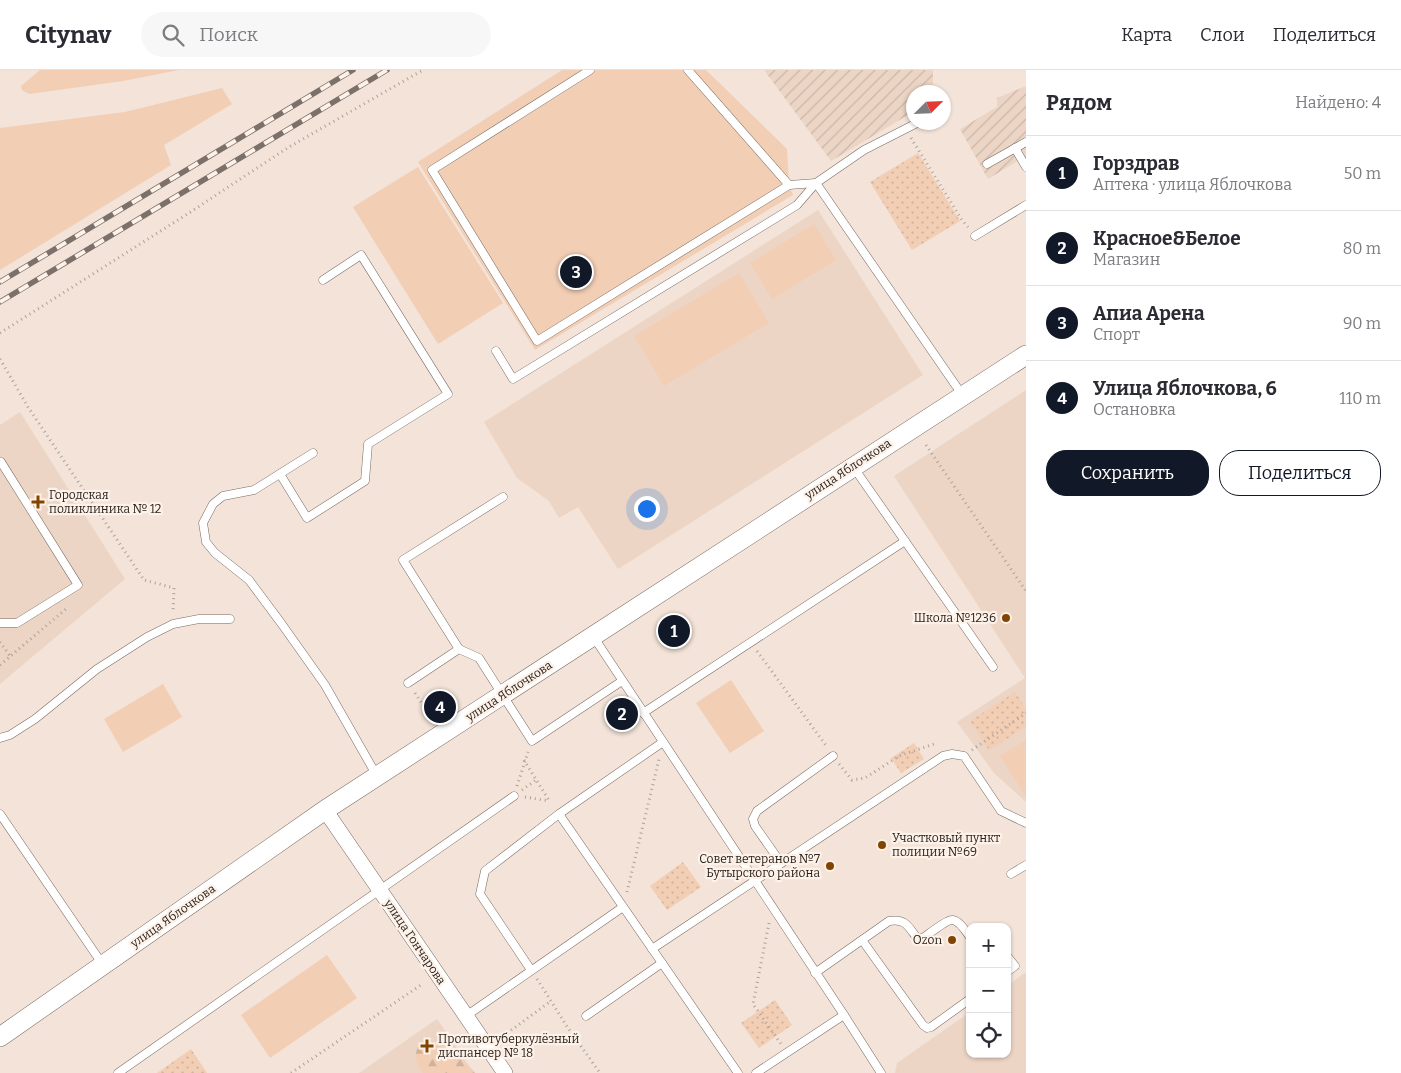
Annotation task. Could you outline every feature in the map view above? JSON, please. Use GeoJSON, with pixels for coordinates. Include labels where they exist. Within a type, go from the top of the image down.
{"type":"FeatureCollection","features":[{"type":"Feature","properties":{"kind":"street","name":"улица Яблочкова"},"geometry":{"type":"LineString","coordinates":[[0,1037],[325,810],[1026,355]]}},
{"type":"Feature","properties":{"kind":"street","name":"улица Гончарова"},"geometry":{"type":"LineString","coordinates":[[325,810],[504,1073]]}},
{"type":"Feature","properties":{"kind":"lane"},"geometry":{"type":"LineString","coordinates":[[590,70],[432,170],[537,341],[789,185],[816,183]]}},
{"type":"Feature","properties":{"kind":"lane"},"geometry":{"type":"LineString","coordinates":[[688,70],[789,185]]}},
{"type":"Feature","properties":{"kind":"lane"},"geometry":{"type":"LineString","coordinates":[[496,351],[513,379],[796,205],[816,183],[864,150],[906,129]]}},
{"type":"Feature","properties":{"kind":"lane"},"geometry":{"type":"LineString","coordinates":[[987,164],[1026,142]]}},
{"type":"Feature","properties":{"kind":"lane"},"geometry":{"type":"LineString","coordinates":[[1015,148],[1026,167]]}},
{"type":"Feature","properties":{"kind":"lane"},"geometry":{"type":"LineString","coordinates":[[816,183],[963,396]]}},
{"type":"Feature","properties":{"kind":"lane"},"geometry":{"type":"LineString","coordinates":[[975,236],[1026,205]]}},
{"type":"Feature","properties":{"kind":"lane"},"geometry":{"type":"LineString","coordinates":[[280,474],[307,518],[365,481],[368,444],[448,394],[361,256],[323,280]]}},
{"type":"Feature","properties":{"kind":"lane"},"geometry":{"type":"LineString","coordinates":[[313,453],[254,490],[223,496],[213,504],[203,523],[206,542],[215,553],[249,580],[281,622],[325,685],[378,776]]}},
{"type":"Feature","properties":{"kind":"lane"},"geometry":{"type":"LineString","coordinates":[[0,463],[78,585],[17,623],[0,623]]}},
{"type":"Feature","properties":{"kind":"lane"},"geometry":{"type":"LineString","coordinates":[[852,467],[994,667]]}},
{"type":"Feature","properties":{"kind":"lane"},"geometry":{"type":"LineString","coordinates":[[503,497],[403,560],[460,649],[479,658],[532,741],[622,681]]}},
{"type":"Feature","properties":{"kind":"lane"},"geometry":{"type":"LineString","coordinates":[[643,713],[905,541]]}},
{"type":"Feature","properties":{"kind":"lane"},"geometry":{"type":"LineString","coordinates":[[0,738],[10,735],[35,719],[97,669],[147,637],[173,624],[199,619],[230,619]]}},
{"type":"Feature","properties":{"kind":"lane"},"geometry":{"type":"LineString","coordinates":[[593,636],[881,1073]]}},
{"type":"Feature","properties":{"kind":"lane"},"geometry":{"type":"LineString","coordinates":[[408,683],[460,649]]}},
{"type":"Feature","properties":{"kind":"lane"},"geometry":{"type":"LineString","coordinates":[[531,970],[480,894],[485,870],[559,814],[663,742]]}},
{"type":"Feature","properties":{"kind":"lane"},"geometry":{"type":"LineString","coordinates":[[652,948],[943,756],[952,754],[964,756],[1001,811],[1026,823]]}},
{"type":"Feature","properties":{"kind":"lane"},"geometry":{"type":"LineString","coordinates":[[781,863],[754,826],[753,818],[757,811],[833,756]]}},
{"type":"Feature","properties":{"kind":"lane"},"geometry":{"type":"LineString","coordinates":[[118,1073],[514,796]]}},
{"type":"Feature","properties":{"kind":"lane"},"geometry":{"type":"LineString","coordinates":[[0,814],[104,965]]}},
{"type":"Feature","properties":{"kind":"lane"},"geometry":{"type":"LineString","coordinates":[[559,814],[738,1073]]}},
{"type":"Feature","properties":{"kind":"lane"},"geometry":{"type":"LineString","coordinates":[[1011,874],[1026,865]]}},
{"type":"Feature","properties":{"kind":"lane"},"geometry":{"type":"LineString","coordinates":[[466,1016],[623,907]]}},
{"type":"Feature","properties":{"kind":"lane"},"geometry":{"type":"LineString","coordinates":[[815,972],[889,921],[897,919],[905,922],[917,938],[923,938],[948,920],[959,922],[966,932]]}},
{"type":"Feature","properties":{"kind":"lane"},"geometry":{"type":"LineString","coordinates":[[862,940],[927,1028],[966,1002]]}},
{"type":"Feature","properties":{"kind":"lane"},"geometry":{"type":"LineString","coordinates":[[586,1016],[662,963]]}},
{"type":"Feature","properties":{"kind":"lane"},"geometry":{"type":"LineString","coordinates":[[756,1073],[844,1015]]}},
{"type":"Feature","properties":{"kind":"path"},"geometry":{"type":"LineString","coordinates":[[0,333],[190,213],[289,147],[423,70]]}},
{"type":"Feature","properties":{"kind":"path"},"geometry":{"type":"LineString","coordinates":[[920,152],[962,220],[975,236]]}},
{"type":"Feature","properties":{"kind":"path"},"geometry":{"type":"LineString","coordinates":[[0,359],[28,408],[144,580],[174,588],[173,624]]}},
{"type":"Feature","properties":{"kind":"path"},"geometry":{"type":"LineString","coordinates":[[926,445],[1026,591]]}},
{"type":"Feature","properties":{"kind":"path"},"geometry":{"type":"LineString","coordinates":[[0,665],[76,600],[78,585]]}},
{"type":"Feature","properties":{"kind":"path"},"geometry":{"type":"LineString","coordinates":[[0,642],[10,656]]}},
{"type":"Feature","properties":{"kind":"path"},"geometry":{"type":"LineString","coordinates":[[751,642],[852,780],[865,778],[899,756],[934,744],[943,756]]}},
{"type":"Feature","properties":{"kind":"path"},"geometry":{"type":"LineString","coordinates":[[408,683],[441,734]]}},
{"type":"Feature","properties":{"kind":"path"},"geometry":{"type":"LineString","coordinates":[[964,756],[1026,713]]}},
{"type":"Feature","properties":{"kind":"path"},"geometry":{"type":"LineString","coordinates":[[532,741],[524,760],[514,796],[550,801]]}},
{"type":"Feature","properties":{"kind":"path"},"geometry":{"type":"LineString","coordinates":[[623,907],[663,742]]}},
{"type":"Feature","properties":{"kind":"path"},"geometry":{"type":"LineString","coordinates":[[524,760],[559,814]]}},
{"type":"Feature","properties":{"kind":"path"},"geometry":{"type":"LineString","coordinates":[[772,908],[753,1004],[786,1053]]}},
{"type":"Feature","properties":{"kind":"path"},"geometry":{"type":"LineString","coordinates":[[531,970],[600,1073]]}},
{"type":"Feature","properties":{"kind":"path"},"geometry":{"type":"LineString","coordinates":[[291,1073],[421,985]]}},
{"type":"Feature","properties":{"kind":"path"},"geometry":{"type":"LineString","coordinates":[[487,1048],[551,1002]]}},
{"type":"Feature","properties":{"kind":"shaded area"},"geometry":{"type":"Polygon","coordinates":[[[764,70],[933,70],[933,85],[906,85],[906,116],[831,161],[764,70]]]}},
{"type":"Feature","properties":{"kind":"shaded area"},"geometry":{"type":"Polygon","coordinates":[[[1026,86],[1026,161],[1021,159],[988,179],[960,129],[997,107],[997,98],[1026,86]]]}},
{"type":"Feature","properties":{"kind":"shaded area"},"geometry":{"type":"Polygon","coordinates":[[[818,210],[923,375],[618,569],[578,507],[559,518],[549,501],[517,478],[484,422],[818,210]]]}},
{"type":"Feature","properties":{"kind":"shaded area","name":"Школа №1236"},"geometry":{"type":"Polygon","coordinates":[[[1026,390],[1026,802],[994,773],[957,722],[1025,678],[894,476],[1026,390]]]}},
{"type":"Feature","properties":{"kind":"shaded area","name":"Городская поликлиника № 12"},"geometry":{"type":"Polygon","coordinates":[[[20,412],[125,579],[0,684],[0,425],[20,412]]]}},
{"type":"Feature","properties":{"kind":"shaded area"},"geometry":{"type":"Polygon","coordinates":[[[1026,972],[1026,1073],[895,1073],[897,1063],[966,1015],[966,1058],[1011,1058],[1011,983],[1026,972]]]}},
{"type":"Feature","properties":{"kind":"shaded area","name":"Противотуберкулёзный диспансер № 18"},"geometry":{"type":"Polygon","coordinates":[[[437,1019],[474,1073],[359,1073],[437,1019]]]}},
{"type":"Feature","properties":{"kind":"green space"},"geometry":{"type":"Polygon","coordinates":[[[40,70],[179,70],[123,81],[29,94],[22,90],[21,86],[40,70]]]}},
{"type":"Feature","properties":{"kind":"green space"},"geometry":{"type":"Polygon","coordinates":[[[562,70],[706,70],[787,149],[789,185],[793,195],[535,350],[418,162],[562,70]]]}},
{"type":"Feature","properties":{"kind":"green space"},"geometry":{"type":"Polygon","coordinates":[[[222,88],[232,104],[164,145],[171,165],[0,270],[0,128],[125,112],[222,88]]]}},
{"type":"Feature","properties":{"kind":"green space"},"geometry":{"type":"Polygon","coordinates":[[[918,153],[960,221],[912,250],[870,182],[918,153]]]}},
{"type":"Feature","properties":{"kind":"green space"},"geometry":{"type":"Polygon","coordinates":[[[418,167],[503,303],[438,344],[353,207],[418,167]]]}},
{"type":"Feature","properties":{"kind":"green space"},"geometry":{"type":"Polygon","coordinates":[[[814,224],[836,260],[772,299],[750,263],[814,224]]]}},
{"type":"Feature","properties":{"kind":"green space"},"geometry":{"type":"Polygon","coordinates":[[[739,273],[769,323],[664,386],[634,336],[739,273]]]}},
{"type":"Feature","properties":{"kind":"green space"},"geometry":{"type":"Polygon","coordinates":[[[731,680],[764,731],[730,753],[696,703],[731,680]]]}},
{"type":"Feature","properties":{"kind":"green space"},"geometry":{"type":"Polygon","coordinates":[[[163,684],[182,717],[123,752],[104,719],[163,684]]]}},
{"type":"Feature","properties":{"kind":"green space"},"geometry":{"type":"Polygon","coordinates":[[[1015,692],[1026,709],[1026,727],[989,750],[970,721],[1015,692]]]}},
{"type":"Feature","properties":{"kind":"green space"},"geometry":{"type":"Polygon","coordinates":[[[1026,740],[1026,796],[1000,756],[1026,740]]]}},
{"type":"Feature","properties":{"kind":"green space"},"geometry":{"type":"Polygon","coordinates":[[[914,743],[924,759],[901,773],[891,758],[914,743]]]}},
{"type":"Feature","properties":{"kind":"green space"},"geometry":{"type":"Polygon","coordinates":[[[683,862],[701,887],[667,910],[650,886],[683,862]]]}},
{"type":"Feature","properties":{"kind":"green space"},"geometry":{"type":"Polygon","coordinates":[[[327,955],[357,998],[270,1058],[241,1015],[327,955]]]}},
{"type":"Feature","properties":{"kind":"green space"},"geometry":{"type":"Polygon","coordinates":[[[775,1000],[792,1025],[759,1048],[741,1023],[775,1000]]]}},
{"type":"Feature","properties":{"kind":"green space"},"geometry":{"type":"Polygon","coordinates":[[[445,1045],[475,1073],[423,1073],[417,1063],[418,1046],[445,1045]]]}},
{"type":"Feature","properties":{"kind":"green space"},"geometry":{"type":"Polygon","coordinates":[[[191,1049],[207,1073],[157,1073],[191,1049]]]}},
{"type":"Feature","properties":{"kind":"railway"},"geometry":{"type":"LineString","coordinates":[[0,282],[353,70]]}},
{"type":"Feature","properties":{"kind":"railway"},"geometry":{"type":"LineString","coordinates":[[0,302],[387,70]]}},
{"type":"Feature","properties":{"kind":"place","name":"Апиа Арена"},"geometry":{"type":"Point","coordinates":[576,272]}},
{"type":"Feature","properties":{"kind":"place","name":"Городская поликлиника № 12"},"geometry":{"type":"Point","coordinates":[38,502]}},
{"type":"Feature","properties":{"kind":"place","name":"Школа №1236"},"geometry":{"type":"Point","coordinates":[1006,618]}},
{"type":"Feature","properties":{"kind":"place","name":"Горздрав"},"geometry":{"type":"Point","coordinates":[674,631]}},
{"type":"Feature","properties":{"kind":"place","name":"Улица Яблочкова, 6"},"geometry":{"type":"Point","coordinates":[440,707]}},
{"type":"Feature","properties":{"kind":"place","name":"Красное&Белое"},"geometry":{"type":"Point","coordinates":[622,714]}},
{"type":"Feature","properties":{"kind":"place","name":"Участковый пункт полиции №69"},"geometry":{"type":"Point","coordinates":[882,845]}},
{"type":"Feature","properties":{"kind":"place","name":"Совет ветеранов №7 Бутырского района"},"geometry":{"type":"Point","coordinates":[830,866]}},
{"type":"Feature","properties":{"kind":"place","name":"Ozon"},"geometry":{"type":"Point","coordinates":[952,940]}},
{"type":"Feature","properties":{"kind":"place","name":"Противотуберкулёзный диспансер № 18"},"geometry":{"type":"Point","coordinates":[427,1046]}}]}
